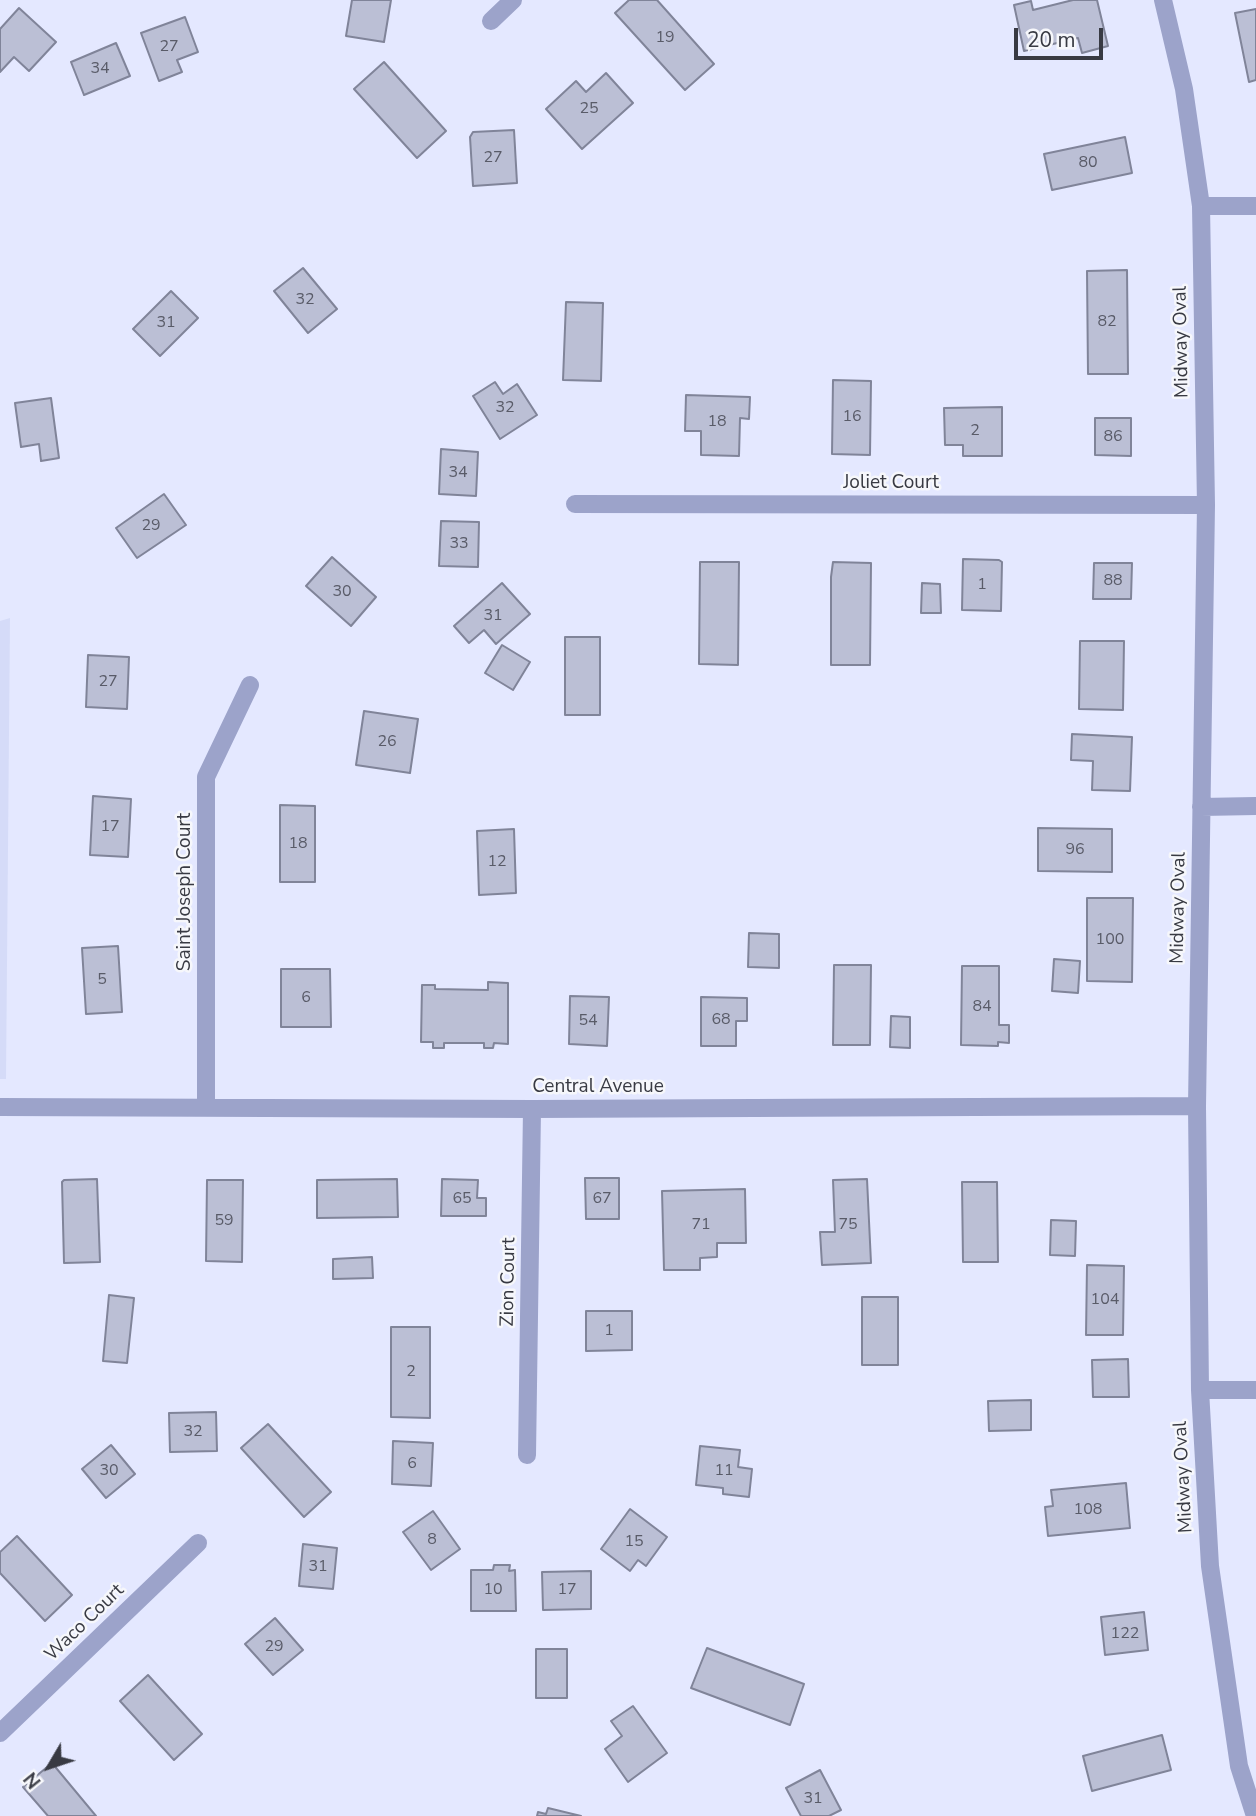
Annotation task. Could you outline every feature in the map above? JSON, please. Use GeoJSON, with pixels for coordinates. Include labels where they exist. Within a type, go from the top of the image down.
{"type":"FeatureCollection","features":[{"type":"Feature","properties":{"kind":"street"},"geometry":{"type":"LineString","coordinates":[[491,21],[513,0]]}},
{"type":"Feature","properties":{"kind":"street","name":"Midway Oval"},"geometry":{"type":"LineString","coordinates":[[1163,0],[1184,89],[1201,206],[1206,505],[1197,1106],[1200,1390],[1210,1566],[1239,1766],[1255,1816]]}},
{"type":"Feature","properties":{"kind":"street"},"geometry":{"type":"LineString","coordinates":[[1201,206],[1256,206]]}},
{"type":"Feature","properties":{"kind":"street","name":"Joliet Court"},"geometry":{"type":"LineString","coordinates":[[576,503],[1206,505]]}},
{"type":"Feature","properties":{"kind":"street","name":"Saint Joseph Court"},"geometry":{"type":"LineString","coordinates":[[206,1108],[206,777],[250,685]]}},
{"type":"Feature","properties":{"kind":"street"},"geometry":{"type":"LineString","coordinates":[[1201,807],[1256,806]]}},
{"type":"Feature","properties":{"kind":"street","name":"Central Avenue"},"geometry":{"type":"LineString","coordinates":[[0,1107],[532,1109],[1197,1106]]}},
{"type":"Feature","properties":{"kind":"street","name":"Zion Court"},"geometry":{"type":"LineString","coordinates":[[527,1455],[532,1109]]}},
{"type":"Feature","properties":{"kind":"street"},"geometry":{"type":"LineString","coordinates":[[1200,1390],[1256,1390]]}},
{"type":"Feature","properties":{"kind":"street","name":"Waco Court"},"geometry":{"type":"LineString","coordinates":[[0,1733],[198,1543]]}},
{"type":"Feature","properties":{"kind":"shaded area"},"geometry":{"type":"Polygon","coordinates":[[[10,618],[6,1079],[0,1079],[0,621],[10,618]]]}},
{"type":"Feature","properties":{"kind":"building"},"geometry":{"type":"Polygon","coordinates":[[[352,0],[391,0],[384,42],[346,36],[352,0]]]}},
{"type":"Feature","properties":{"kind":"building"},"geometry":{"type":"Polygon","coordinates":[[[629,0],[657,0],[714,64],[685,90],[615,13],[629,0]]]}},
{"type":"Feature","properties":{"kind":"building"},"geometry":{"type":"Polygon","coordinates":[[[1073,0],[1097,0],[1108,46],[1082,53],[1078,38],[1024,51],[1014,5],[1031,1],[1033,10],[1073,0]]]}},
{"type":"Feature","properties":{"kind":"building"},"geometry":{"type":"Polygon","coordinates":[[[19,8],[56,42],[29,71],[14,57],[0,72],[0,29],[19,8]]]}},
{"type":"Feature","properties":{"kind":"building"},"geometry":{"type":"Polygon","coordinates":[[[1256,9],[1256,80],[1249,82],[1235,13],[1256,9]]]}},
{"type":"Feature","properties":{"kind":"building"},"geometry":{"type":"Polygon","coordinates":[[[185,17],[198,52],[177,60],[182,72],[159,81],[141,33],[185,17]]]}},
{"type":"Feature","properties":{"kind":"building"},"geometry":{"type":"Polygon","coordinates":[[[116,43],[130,76],[84,95],[71,62],[116,43]]]}},
{"type":"Feature","properties":{"kind":"building"},"geometry":{"type":"Polygon","coordinates":[[[384,62],[446,131],[417,158],[354,89],[384,62]]]}},
{"type":"Feature","properties":{"kind":"building"},"geometry":{"type":"Polygon","coordinates":[[[606,73],[633,103],[582,149],[546,109],[576,81],[586,92],[606,73]]]}},
{"type":"Feature","properties":{"kind":"building"},"geometry":{"type":"Polygon","coordinates":[[[514,130],[517,183],[473,186],[470,137],[473,132],[514,130]]]}},
{"type":"Feature","properties":{"kind":"building"},"geometry":{"type":"Polygon","coordinates":[[[1125,137],[1132,173],[1052,190],[1044,154],[1125,137]]]}},
{"type":"Feature","properties":{"kind":"building"},"geometry":{"type":"Polygon","coordinates":[[[303,268],[337,309],[308,333],[274,291],[303,268]]]}},
{"type":"Feature","properties":{"kind":"building"},"geometry":{"type":"Polygon","coordinates":[[[1127,270],[1128,374],[1088,374],[1087,271],[1127,270]]]}},
{"type":"Feature","properties":{"kind":"building"},"geometry":{"type":"Polygon","coordinates":[[[171,291],[198,318],[160,356],[133,329],[171,291]]]}},
{"type":"Feature","properties":{"kind":"building"},"geometry":{"type":"Polygon","coordinates":[[[566,302],[603,303],[601,381],[563,380],[566,302]]]}},
{"type":"Feature","properties":{"kind":"building"},"geometry":{"type":"Polygon","coordinates":[[[833,380],[871,381],[870,455],[832,454],[833,380]]]}},
{"type":"Feature","properties":{"kind":"building"},"geometry":{"type":"Polygon","coordinates":[[[495,382],[503,394],[517,384],[537,415],[500,439],[473,396],[495,382]]]}},
{"type":"Feature","properties":{"kind":"building"},"geometry":{"type":"Polygon","coordinates":[[[686,395],[750,397],[749,419],[740,418],[739,456],[701,455],[701,431],[685,431],[686,395]]]}},
{"type":"Feature","properties":{"kind":"building"},"geometry":{"type":"Polygon","coordinates":[[[51,398],[59,458],[41,461],[39,444],[21,447],[15,403],[51,398]]]}},
{"type":"Feature","properties":{"kind":"building"},"geometry":{"type":"Polygon","coordinates":[[[1002,407],[1002,456],[963,456],[963,445],[945,445],[944,408],[1002,407]]]}},
{"type":"Feature","properties":{"kind":"building"},"geometry":{"type":"Polygon","coordinates":[[[1095,418],[1131,418],[1131,456],[1095,455],[1095,418]]]}},
{"type":"Feature","properties":{"kind":"building"},"geometry":{"type":"Polygon","coordinates":[[[441,449],[478,452],[476,496],[439,494],[441,449]]]}},
{"type":"Feature","properties":{"kind":"building"},"geometry":{"type":"Polygon","coordinates":[[[164,494],[186,525],[137,558],[116,528],[164,494]]]}},
{"type":"Feature","properties":{"kind":"building"},"geometry":{"type":"Polygon","coordinates":[[[441,521],[479,522],[478,567],[439,566],[441,521]]]}},
{"type":"Feature","properties":{"kind":"building"},"geometry":{"type":"Polygon","coordinates":[[[332,557],[376,597],[351,626],[306,586],[332,557]]]}},
{"type":"Feature","properties":{"kind":"building"},"geometry":{"type":"Polygon","coordinates":[[[963,559],[1002,562],[1001,611],[962,610],[963,559]]]}},
{"type":"Feature","properties":{"kind":"building"},"geometry":{"type":"Polygon","coordinates":[[[700,562],[739,562],[738,665],[699,664],[700,562]]]}},
{"type":"Feature","properties":{"kind":"building"},"geometry":{"type":"Polygon","coordinates":[[[833,562],[871,563],[870,665],[831,665],[833,562]]]}},
{"type":"Feature","properties":{"kind":"building"},"geometry":{"type":"Polygon","coordinates":[[[1094,563],[1132,563],[1131,599],[1093,599],[1094,563]]]}},
{"type":"Feature","properties":{"kind":"building"},"geometry":{"type":"Polygon","coordinates":[[[502,583],[530,614],[496,644],[484,630],[469,643],[454,626],[502,583]]]}},
{"type":"Feature","properties":{"kind":"building"},"geometry":{"type":"Polygon","coordinates":[[[922,583],[940,584],[941,613],[921,613],[922,583]]]}},
{"type":"Feature","properties":{"kind":"building"},"geometry":{"type":"Polygon","coordinates":[[[565,637],[600,637],[600,715],[565,715],[565,637]]]}},
{"type":"Feature","properties":{"kind":"building"},"geometry":{"type":"Polygon","coordinates":[[[1080,641],[1124,641],[1123,710],[1079,709],[1080,641]]]}},
{"type":"Feature","properties":{"kind":"building"},"geometry":{"type":"Polygon","coordinates":[[[502,645],[530,662],[513,690],[485,673],[502,645]]]}},
{"type":"Feature","properties":{"kind":"building"},"geometry":{"type":"Polygon","coordinates":[[[88,655],[129,657],[127,709],[86,707],[88,655]]]}},
{"type":"Feature","properties":{"kind":"building"},"geometry":{"type":"Polygon","coordinates":[[[364,711],[418,719],[410,773],[356,765],[364,711]]]}},
{"type":"Feature","properties":{"kind":"building"},"geometry":{"type":"Polygon","coordinates":[[[1072,734],[1132,737],[1130,791],[1092,790],[1093,761],[1071,760],[1072,734]]]}},
{"type":"Feature","properties":{"kind":"building"},"geometry":{"type":"Polygon","coordinates":[[[93,796],[131,799],[128,857],[90,855],[93,796]]]}},
{"type":"Feature","properties":{"kind":"building"},"geometry":{"type":"Polygon","coordinates":[[[280,805],[315,806],[315,882],[280,882],[280,805]]]}},
{"type":"Feature","properties":{"kind":"building"},"geometry":{"type":"Polygon","coordinates":[[[1038,828],[1112,829],[1112,872],[1038,871],[1038,828]]]}},
{"type":"Feature","properties":{"kind":"building"},"geometry":{"type":"Polygon","coordinates":[[[514,829],[516,893],[479,895],[477,831],[514,829]]]}},
{"type":"Feature","properties":{"kind":"building"},"geometry":{"type":"Polygon","coordinates":[[[1087,898],[1133,898],[1132,982],[1087,981],[1087,898]]]}},
{"type":"Feature","properties":{"kind":"building"},"geometry":{"type":"Polygon","coordinates":[[[749,933],[779,934],[779,968],[748,967],[749,933]]]}},
{"type":"Feature","properties":{"kind":"building"},"geometry":{"type":"Polygon","coordinates":[[[118,946],[122,1012],[86,1014],[82,948],[118,946]]]}},
{"type":"Feature","properties":{"kind":"building"},"geometry":{"type":"Polygon","coordinates":[[[1054,959],[1080,961],[1078,993],[1052,991],[1054,959]]]}},
{"type":"Feature","properties":{"kind":"building"},"geometry":{"type":"Polygon","coordinates":[[[834,965],[871,965],[870,1045],[833,1045],[834,965]]]}},
{"type":"Feature","properties":{"kind":"building"},"geometry":{"type":"Polygon","coordinates":[[[962,966],[999,966],[999,1025],[1009,1025],[1009,1043],[998,1042],[998,1046],[961,1045],[962,966]]]}},
{"type":"Feature","properties":{"kind":"building"},"geometry":{"type":"Polygon","coordinates":[[[281,969],[330,969],[331,1027],[281,1027],[281,969]]]}},
{"type":"Feature","properties":{"kind":"building"},"geometry":{"type":"Polygon","coordinates":[[[488,982],[508,983],[508,1044],[494,1043],[493,1048],[484,1048],[484,1043],[444,1043],[444,1048],[433,1048],[433,1042],[421,1042],[422,985],[435,985],[435,989],[488,990],[488,982]]]}},
{"type":"Feature","properties":{"kind":"building"},"geometry":{"type":"Polygon","coordinates":[[[570,996],[609,997],[607,1046],[569,1044],[570,996]]]}},
{"type":"Feature","properties":{"kind":"building"},"geometry":{"type":"Polygon","coordinates":[[[701,997],[747,998],[747,1021],[736,1021],[736,1046],[701,1046],[701,997]]]}},
{"type":"Feature","properties":{"kind":"building"},"geometry":{"type":"Polygon","coordinates":[[[891,1016],[910,1017],[910,1048],[890,1047],[891,1016]]]}},
{"type":"Feature","properties":{"kind":"building"},"geometry":{"type":"Polygon","coordinates":[[[585,1178],[619,1178],[619,1219],[586,1219],[585,1178]]]}},
{"type":"Feature","properties":{"kind":"building"},"geometry":{"type":"Polygon","coordinates":[[[97,1179],[100,1262],[64,1263],[62,1182],[97,1179]]]}},
{"type":"Feature","properties":{"kind":"building"},"geometry":{"type":"Polygon","coordinates":[[[397,1179],[398,1217],[317,1218],[317,1180],[397,1179]]]}},
{"type":"Feature","properties":{"kind":"building"},"geometry":{"type":"Polygon","coordinates":[[[442,1179],[478,1180],[477,1198],[486,1198],[486,1216],[441,1216],[442,1179]]]}},
{"type":"Feature","properties":{"kind":"building"},"geometry":{"type":"Polygon","coordinates":[[[867,1179],[871,1263],[822,1265],[820,1232],[835,1232],[833,1180],[867,1179]]]}},
{"type":"Feature","properties":{"kind":"building"},"geometry":{"type":"Polygon","coordinates":[[[207,1180],[243,1180],[242,1262],[206,1261],[207,1180]]]}},
{"type":"Feature","properties":{"kind":"building"},"geometry":{"type":"Polygon","coordinates":[[[962,1182],[997,1182],[998,1262],[963,1262],[962,1182]]]}},
{"type":"Feature","properties":{"kind":"building"},"geometry":{"type":"Polygon","coordinates":[[[745,1189],[746,1243],[717,1243],[717,1257],[700,1258],[700,1270],[664,1270],[662,1191],[745,1189]]]}},
{"type":"Feature","properties":{"kind":"building"},"geometry":{"type":"Polygon","coordinates":[[[1051,1220],[1076,1221],[1075,1256],[1050,1255],[1051,1220]]]}},
{"type":"Feature","properties":{"kind":"building"},"geometry":{"type":"Polygon","coordinates":[[[372,1257],[373,1278],[333,1279],[333,1259],[372,1257]]]}},
{"type":"Feature","properties":{"kind":"building"},"geometry":{"type":"Polygon","coordinates":[[[1087,1265],[1124,1266],[1123,1335],[1086,1335],[1087,1265]]]}},
{"type":"Feature","properties":{"kind":"building"},"geometry":{"type":"Polygon","coordinates":[[[109,1295],[134,1298],[127,1363],[103,1361],[109,1295]]]}},
{"type":"Feature","properties":{"kind":"building"},"geometry":{"type":"Polygon","coordinates":[[[862,1297],[898,1297],[898,1365],[862,1365],[862,1297]]]}},
{"type":"Feature","properties":{"kind":"building"},"geometry":{"type":"Polygon","coordinates":[[[586,1311],[632,1311],[632,1350],[586,1351],[586,1311]]]}},
{"type":"Feature","properties":{"kind":"building"},"geometry":{"type":"Polygon","coordinates":[[[391,1327],[430,1327],[430,1418],[391,1417],[391,1327]]]}},
{"type":"Feature","properties":{"kind":"building"},"geometry":{"type":"Polygon","coordinates":[[[1128,1359],[1129,1397],[1093,1397],[1092,1360],[1128,1359]]]}},
{"type":"Feature","properties":{"kind":"building"},"geometry":{"type":"Polygon","coordinates":[[[1031,1400],[1031,1430],[989,1431],[988,1401],[1031,1400]]]}},
{"type":"Feature","properties":{"kind":"building"},"geometry":{"type":"Polygon","coordinates":[[[216,1412],[217,1451],[170,1452],[169,1413],[216,1412]]]}},
{"type":"Feature","properties":{"kind":"building"},"geometry":{"type":"Polygon","coordinates":[[[268,1424],[331,1492],[304,1517],[241,1448],[268,1424]]]}},
{"type":"Feature","properties":{"kind":"building"},"geometry":{"type":"Polygon","coordinates":[[[393,1441],[433,1443],[431,1486],[392,1484],[393,1441]]]}},
{"type":"Feature","properties":{"kind":"building"},"geometry":{"type":"Polygon","coordinates":[[[111,1445],[135,1474],[106,1498],[82,1469],[111,1445]]]}},
{"type":"Feature","properties":{"kind":"building"},"geometry":{"type":"Polygon","coordinates":[[[700,1446],[740,1450],[738,1467],[752,1469],[749,1497],[723,1494],[723,1488],[696,1485],[700,1446]]]}},
{"type":"Feature","properties":{"kind":"building"},"geometry":{"type":"Polygon","coordinates":[[[1126,1483],[1130,1528],[1048,1536],[1045,1507],[1053,1506],[1051,1490],[1126,1483]]]}},
{"type":"Feature","properties":{"kind":"building"},"geometry":{"type":"Polygon","coordinates":[[[630,1509],[667,1537],[646,1566],[638,1560],[630,1571],[601,1549],[630,1509]]]}},
{"type":"Feature","properties":{"kind":"building"},"geometry":{"type":"Polygon","coordinates":[[[433,1511],[460,1549],[431,1570],[403,1532],[433,1511]]]}},
{"type":"Feature","properties":{"kind":"building"},"geometry":{"type":"Polygon","coordinates":[[[17,1536],[72,1595],[45,1621],[0,1573],[0,1552],[17,1536]]]}},
{"type":"Feature","properties":{"kind":"building"},"geometry":{"type":"Polygon","coordinates":[[[303,1544],[337,1548],[333,1589],[299,1586],[303,1544]]]}},
{"type":"Feature","properties":{"kind":"building"},"geometry":{"type":"Polygon","coordinates":[[[494,1565],[510,1565],[509,1571],[515,1570],[516,1611],[471,1611],[471,1570],[493,1570],[494,1565]]]}},
{"type":"Feature","properties":{"kind":"building"},"geometry":{"type":"Polygon","coordinates":[[[591,1571],[591,1609],[543,1610],[542,1572],[591,1571]]]}},
{"type":"Feature","properties":{"kind":"building"},"geometry":{"type":"Polygon","coordinates":[[[1144,1612],[1148,1650],[1105,1655],[1101,1617],[1144,1612]]]}},
{"type":"Feature","properties":{"kind":"building"},"geometry":{"type":"Polygon","coordinates":[[[275,1618],[303,1650],[273,1675],[245,1644],[275,1618]]]}},
{"type":"Feature","properties":{"kind":"building"},"geometry":{"type":"Polygon","coordinates":[[[707,1648],[804,1684],[790,1725],[691,1688],[707,1648]]]}},
{"type":"Feature","properties":{"kind":"building"},"geometry":{"type":"Polygon","coordinates":[[[536,1649],[567,1649],[567,1698],[536,1698],[536,1649]]]}},
{"type":"Feature","properties":{"kind":"building"},"geometry":{"type":"Polygon","coordinates":[[[148,1675],[202,1734],[174,1760],[120,1701],[148,1675]]]}},
{"type":"Feature","properties":{"kind":"building"},"geometry":{"type":"Polygon","coordinates":[[[633,1706],[667,1753],[628,1782],[605,1749],[622,1736],[611,1721],[633,1706]]]}},
{"type":"Feature","properties":{"kind":"building"},"geometry":{"type":"Polygon","coordinates":[[[1162,1735],[1171,1770],[1092,1791],[1083,1756],[1162,1735]]]}},
{"type":"Feature","properties":{"kind":"building"},"geometry":{"type":"Polygon","coordinates":[[[52,1763],[96,1816],[48,1816],[23,1787],[52,1763]]]}},
{"type":"Feature","properties":{"kind":"building"},"geometry":{"type":"Polygon","coordinates":[[[820,1770],[841,1810],[829,1816],[801,1816],[786,1788],[820,1770]]]}},
{"type":"Feature","properties":{"kind":"building"},"geometry":{"type":"Polygon","coordinates":[[[548,1808],[581,1816],[537,1816],[538,1812],[546,1814],[548,1808]]]}}]}
